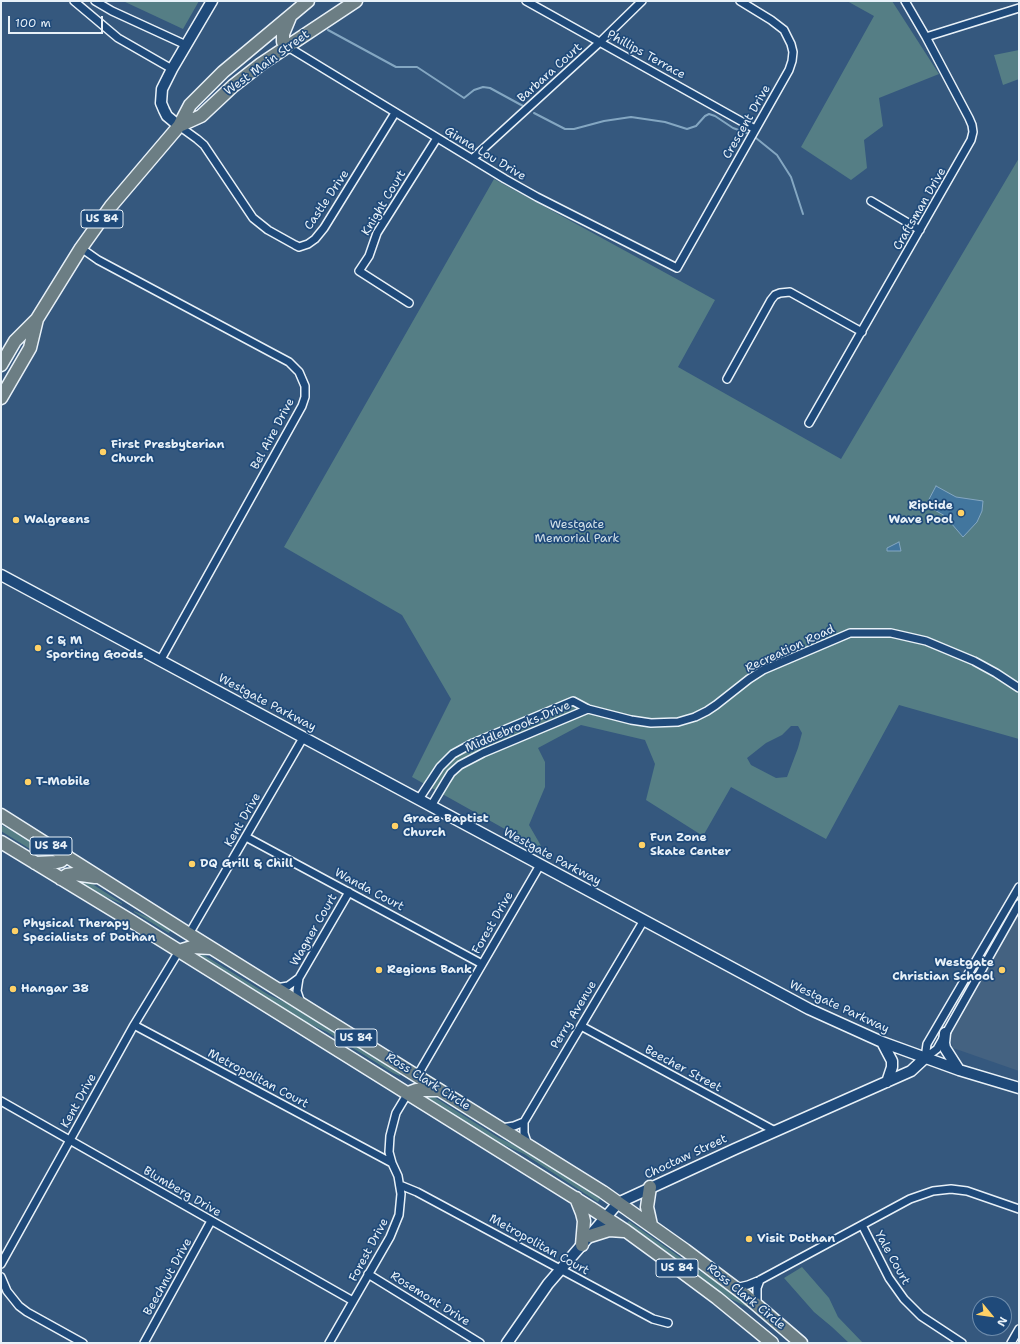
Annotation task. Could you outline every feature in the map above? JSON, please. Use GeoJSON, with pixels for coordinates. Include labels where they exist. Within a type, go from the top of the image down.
{"type":"FeatureCollection","features":[{"type":"Feature","properties":{"kind":"highway","name":"West Main Street"},"geometry":{"type":"LineString","coordinates":[[1,365],[15,341],[37,319],[81,248],[111,206],[179,126],[190,105],[222,72],[308,1]]}},
{"type":"Feature","properties":{"kind":"highway","name":"West Main Street"},"geometry":{"type":"LineString","coordinates":[[179,126],[201,116],[233,86],[261,64],[356,1]]}},
{"type":"Feature","properties":{"kind":"highway"},"geometry":{"type":"LineString","coordinates":[[288,47],[284,42],[283,34],[290,16]]}},
{"type":"Feature","properties":{"kind":"highway"},"geometry":{"type":"LineString","coordinates":[[285,30],[291,35],[302,38]]}},
{"type":"Feature","properties":{"kind":"highway","name":"West Main Street"},"geometry":{"type":"LineString","coordinates":[[1,398],[30,348],[37,319]]}},
{"type":"Feature","properties":{"kind":"highway","name":"Ross Clark Circle"},"geometry":{"type":"LineString","coordinates":[[1,815],[501,1128],[618,1203],[651,1225],[735,1288],[801,1343]]}},
{"type":"Feature","properties":{"kind":"highway","name":"Ross Clark Circle"},"geometry":{"type":"LineString","coordinates":[[1,842],[159,938],[576,1198],[626,1231],[711,1293],[772,1343]]}},
{"type":"Feature","properties":{"kind":"highway"},"geometry":{"type":"LineString","coordinates":[[34,862],[57,862],[61,861],[67,856]]}},
{"type":"Feature","properties":{"kind":"highway"},"geometry":{"type":"LineString","coordinates":[[61,879],[67,875],[74,874],[100,878]]}},
{"type":"Feature","properties":{"kind":"highway"},"geometry":{"type":"LineString","coordinates":[[159,938],[189,934]]}},
{"type":"Feature","properties":{"kind":"highway"},"geometry":{"type":"LineString","coordinates":[[179,951],[192,947],[212,948]]}},
{"type":"Feature","properties":{"kind":"highway"},"geometry":{"type":"LineString","coordinates":[[387,1080],[417,1076]]}},
{"type":"Feature","properties":{"kind":"highway"},"geometry":{"type":"LineString","coordinates":[[408,1093],[416,1090],[440,1090]]}},
{"type":"Feature","properties":{"kind":"highway"},"geometry":{"type":"LineString","coordinates":[[650,1187],[647,1207],[651,1225]]}},
{"type":"Feature","properties":{"kind":"highway"},"geometry":{"type":"LineString","coordinates":[[576,1198],[584,1221],[582,1245]]}},
{"type":"Feature","properties":{"kind":"highway"},"geometry":{"type":"LineString","coordinates":[[590,1236],[609,1230],[626,1231]]}},
{"type":"Feature","properties":{"kind":"main road"},"geometry":{"type":"LineString","coordinates":[[179,126],[167,116],[161,103],[162,89],[172,68],[212,1]]}},
{"type":"Feature","properties":{"kind":"main road","name":"Westgate Parkway"},"geometry":{"type":"LineString","coordinates":[[1,575],[803,1005],[882,1042],[959,1070],[1019,1088]]}},
{"type":"Feature","properties":{"kind":"main road"},"geometry":{"type":"LineString","coordinates":[[946,1033],[944,1043],[945,1048],[959,1070]]}},
{"type":"Feature","properties":{"kind":"main road"},"geometry":{"type":"LineString","coordinates":[[882,1042],[892,1061],[892,1067],[887,1082]]}},
{"type":"Feature","properties":{"kind":"main road","name":"Choctaw Street"},"geometry":{"type":"LineString","coordinates":[[507,1343],[535,1302],[561,1269],[618,1203],[650,1187],[911,1071],[924,1058]]}},
{"type":"Feature","properties":{"kind":"street"},"geometry":{"type":"LineString","coordinates":[[74,1],[118,38],[172,68]]}},
{"type":"Feature","properties":{"kind":"street"},"geometry":{"type":"LineString","coordinates":[[94,1],[112,11],[186,45]]}},
{"type":"Feature","properties":{"kind":"street","name":"Phillips Terrace"},"geometry":{"type":"LineString","coordinates":[[526,1],[755,129]]}},
{"type":"Feature","properties":{"kind":"street","name":"Barbara Court"},"geometry":{"type":"LineString","coordinates":[[472,160],[600,42],[642,1]]}},
{"type":"Feature","properties":{"kind":"street","name":"Crescent Drive"},"geometry":{"type":"LineString","coordinates":[[676,268],[789,70],[792,61],[791,44],[784,30],[740,1]]}},
{"type":"Feature","properties":{"kind":"street","name":"Craftsman Drive"},"geometry":{"type":"LineString","coordinates":[[809,423],[968,148],[973,132],[969,118],[905,1]]}},
{"type":"Feature","properties":{"kind":"street"},"geometry":{"type":"LineString","coordinates":[[926,37],[1019,8]]}},
{"type":"Feature","properties":{"kind":"street","name":"Ginna Lou Drive"},"geometry":{"type":"LineString","coordinates":[[288,47],[472,160],[538,197],[676,268]]}},
{"type":"Feature","properties":{"kind":"street","name":"Castle Drive"},"geometry":{"type":"LineString","coordinates":[[179,126],[204,146],[253,218],[268,230],[299,246],[308,244],[324,228],[395,113]]}},
{"type":"Feature","properties":{"kind":"street","name":"Knight Court"},"geometry":{"type":"LineString","coordinates":[[409,303],[359,271],[369,256],[377,234],[437,138]]}},
{"type":"Feature","properties":{"kind":"street"},"geometry":{"type":"LineString","coordinates":[[871,201],[920,230]]}},
{"type":"Feature","properties":{"kind":"street","name":"Bel Aire Drive"},"geometry":{"type":"LineString","coordinates":[[81,248],[98,260],[289,362],[299,372],[305,386],[305,397],[302,406],[160,661]]}},
{"type":"Feature","properties":{"kind":"street"},"geometry":{"type":"LineString","coordinates":[[726,379],[771,300],[775,295],[780,293],[790,292],[862,332]]}},
{"type":"Feature","properties":{"kind":"street","name":"Recreation Road"},"geometry":{"type":"LineString","coordinates":[[573,701],[588,709],[642,722],[671,723],[688,719],[716,706],[749,679],[763,670],[838,638],[860,632],[891,633],[926,641],[974,661],[1019,688]]}},
{"type":"Feature","properties":{"kind":"street","name":"Middlebrooks Drive"},"geometry":{"type":"LineString","coordinates":[[419,800],[440,767],[453,754],[473,743],[573,701]]}},
{"type":"Feature","properties":{"kind":"street","name":"Middlebrooks Drive"},"geometry":{"type":"LineString","coordinates":[[431,806],[451,773],[460,765],[483,753],[588,709]]}},
{"type":"Feature","properties":{"kind":"street","name":"Kent Drive"},"geometry":{"type":"LineString","coordinates":[[189,934],[303,738]]}},
{"type":"Feature","properties":{"kind":"street","name":"Wanda Court"},"geometry":{"type":"LineString","coordinates":[[246,837],[482,964]]}},
{"type":"Feature","properties":{"kind":"street","name":"Forest Drive"},"geometry":{"type":"LineString","coordinates":[[417,1076],[540,865]]}},
{"type":"Feature","properties":{"kind":"street"},"geometry":{"type":"LineString","coordinates":[[924,1058],[926,1044],[1019,887]]}},
{"type":"Feature","properties":{"kind":"street","name":"Wagner Court"},"geometry":{"type":"LineString","coordinates":[[301,1004],[297,991],[299,978],[349,892]]}},
{"type":"Feature","properties":{"kind":"street","name":"Choctaw Street"},"geometry":{"type":"LineString","coordinates":[[924,1058],[936,1049],[946,1033],[1019,904]]}},
{"type":"Feature","properties":{"kind":"street","name":"Perry Avenue"},"geometry":{"type":"LineString","coordinates":[[524,1122],[644,920]]}},
{"type":"Feature","properties":{"kind":"street","name":"Kent Drive"},"geometry":{"type":"LineString","coordinates":[[1,1264],[134,1025],[179,951]]}},
{"type":"Feature","properties":{"kind":"street","name":"Wagner Court"},"geometry":{"type":"LineString","coordinates":[[276,988],[288,986],[299,978]]}},
{"type":"Feature","properties":{"kind":"street","name":"Metropolitan Court"},"geometry":{"type":"LineString","coordinates":[[134,1025],[392,1163]]}},
{"type":"Feature","properties":{"kind":"street","name":"Beecher Street"},"geometry":{"type":"LineString","coordinates":[[581,1026],[775,1131]]}},
{"type":"Feature","properties":{"kind":"street","name":"Forest Drive"},"geometry":{"type":"LineString","coordinates":[[329,1343],[395,1226],[400,1204],[400,1185],[389,1152],[389,1144],[391,1127],[399,1107],[408,1093]]}},
{"type":"Feature","properties":{"kind":"street","name":"Blumberg Drive"},"geometry":{"type":"LineString","coordinates":[[1,1101],[353,1301]]}},
{"type":"Feature","properties":{"kind":"street"},"geometry":{"type":"LineString","coordinates":[[501,1128],[514,1126],[524,1122],[524,1133],[528,1145]]}},
{"type":"Feature","properties":{"kind":"street","name":"Metropolitan Court"},"geometry":{"type":"LineString","coordinates":[[400,1185],[418,1192],[654,1319],[668,1322]]}},
{"type":"Feature","properties":{"kind":"street"},"geometry":{"type":"LineString","coordinates":[[735,1288],[748,1286],[760,1280],[910,1199],[923,1194],[942,1189],[967,1191],[1019,1209]]}},
{"type":"Feature","properties":{"kind":"street","name":"Beechnut Drive"},"geometry":{"type":"LineString","coordinates":[[144,1343],[211,1221]]}},
{"type":"Feature","properties":{"kind":"street","name":"Yale Court"},"geometry":{"type":"LineString","coordinates":[[862,1225],[889,1278],[904,1299],[921,1316],[962,1343]]}},
{"type":"Feature","properties":{"kind":"street","name":"Rosemont Drive"},"geometry":{"type":"LineString","coordinates":[[368,1274],[480,1343]]}},
{"type":"Feature","properties":{"kind":"street"},"geometry":{"type":"LineString","coordinates":[[1,1277],[7,1291],[19,1306],[83,1343]]}},
{"type":"Feature","properties":{"kind":"street"},"geometry":{"type":"LineString","coordinates":[[757,1305],[757,1288],[760,1280]]}},
{"type":"Feature","properties":{"kind":"street"},"geometry":{"type":"LineString","coordinates":[[1011,1343],[1019,1330]]}},
{"type":"Feature","properties":{"kind":"shaded area","name":"Riptide Wave Pool"},"geometry":{"type":"Polygon","coordinates":[[[936,486],[956,497],[983,501],[982,511],[977,522],[963,537],[945,516],[926,505],[936,486]]]}},
{"type":"Feature","properties":{"kind":"shaded area"},"geometry":{"type":"Polygon","coordinates":[[[899,542],[901,551],[887,551],[887,548],[899,542]]]}},
{"type":"Feature","properties":{"kind":"shaded area","name":"Westgate Christian School"},"geometry":{"type":"Polygon","coordinates":[[[1019,911],[1019,1071],[953,1048],[949,1034],[1019,911]]]}},
{"type":"Feature","properties":{"kind":"green space"},"geometry":{"type":"Polygon","coordinates":[[[123,1],[199,1],[183,29],[123,1]]]}},
{"type":"Feature","properties":{"kind":"green space"},"geometry":{"type":"Polygon","coordinates":[[[847,1],[892,1],[939,74],[879,98],[883,126],[864,140],[867,168],[851,180],[801,147],[874,16],[847,1]]]}},
{"type":"Feature","properties":{"kind":"green space"},"geometry":{"type":"Polygon","coordinates":[[[1019,50],[1019,79],[1003,85],[994,55],[1019,50]]]}},
{"type":"Feature","properties":{"kind":"green space","name":"Westgate Memorial Park"},"geometry":{"type":"Polygon","coordinates":[[[1019,158],[1019,739],[899,705],[826,839],[731,787],[703,836],[646,800],[655,764],[645,740],[581,725],[538,748],[545,762],[545,787],[529,825],[544,851],[412,777],[451,699],[402,615],[284,547],[494,179],[715,300],[678,367],[841,459],[1019,158]],[[791,726],[782,735],[766,743],[747,758],[751,765],[776,778],[787,777],[802,733],[798,726],[791,726]]]}},
{"type":"Feature","properties":{"kind":"green space"},"geometry":{"type":"Polygon","coordinates":[[[1,825],[25,837],[55,856],[52,859],[43,857],[1,831],[1,825]]]}},
{"type":"Feature","properties":{"kind":"green space"},"geometry":{"type":"Polygon","coordinates":[[[76,877],[86,880],[122,904],[95,892],[75,880],[76,877]]]}},
{"type":"Feature","properties":{"kind":"green space"},"geometry":{"type":"Polygon","coordinates":[[[134,912],[171,929],[169,933],[134,912]]]}},
{"type":"Feature","properties":{"kind":"green space"},"geometry":{"type":"Polygon","coordinates":[[[199,952],[269,995],[295,1007],[401,1073],[400,1076],[327,1032],[301,1020],[197,955],[199,952]]]}},
{"type":"Feature","properties":{"kind":"green space"},"geometry":{"type":"Polygon","coordinates":[[[425,1093],[431,1095],[499,1138],[525,1150],[594,1193],[600,1199],[598,1202],[524,1154],[498,1142],[423,1096],[425,1093]]]}},
{"type":"Feature","properties":{"kind":"green space"},"geometry":{"type":"Polygon","coordinates":[[[629,1221],[698,1270],[724,1286],[755,1311],[721,1294],[634,1230],[627,1223],[629,1221]]]}},
{"type":"Feature","properties":{"kind":"green space"},"geometry":{"type":"Polygon","coordinates":[[[802,1267],[829,1298],[838,1317],[863,1343],[849,1343],[814,1312],[784,1278],[802,1267]]]}},
{"type":"Feature","properties":{"kind":"waterway"},"geometry":{"type":"LineString","coordinates":[[328,30],[396,67],[417,67],[464,98],[474,90],[483,87],[490,88],[523,106]]}},
{"type":"Feature","properties":{"kind":"waterway"},"geometry":{"type":"LineString","coordinates":[[534,113],[565,129],[574,129],[604,121],[631,117],[665,122],[687,129],[696,126],[705,116],[709,114],[715,116],[733,128],[747,133]]}},
{"type":"Feature","properties":{"kind":"waterway"},"geometry":{"type":"LineString","coordinates":[[756,138],[777,155],[791,177],[803,214]]}},
{"type":"Feature","properties":{"kind":"place","name":"First Presbyterian Church"},"geometry":{"type":"Point","coordinates":[103,452]}},
{"type":"Feature","properties":{"kind":"place","name":"Riptide Wave Pool"},"geometry":{"type":"Point","coordinates":[961,513]}},
{"type":"Feature","properties":{"kind":"place","name":"Walgreens"},"geometry":{"type":"Point","coordinates":[16,520]}},
{"type":"Feature","properties":{"kind":"place","name":"C & M Sporting Goods"},"geometry":{"type":"Point","coordinates":[38,648]}},
{"type":"Feature","properties":{"kind":"place","name":"T-Mobile"},"geometry":{"type":"Point","coordinates":[28,782]}},
{"type":"Feature","properties":{"kind":"place","name":"Grace Baptist Church"},"geometry":{"type":"Point","coordinates":[395,826]}},
{"type":"Feature","properties":{"kind":"place","name":"Fun Zone Skate Center"},"geometry":{"type":"Point","coordinates":[642,845]}},
{"type":"Feature","properties":{"kind":"place","name":"DQ Grill & Chill"},"geometry":{"type":"Point","coordinates":[192,864]}},
{"type":"Feature","properties":{"kind":"place","name":"Physical Therapy Specialists of Dothan"},"geometry":{"type":"Point","coordinates":[15,931]}},
{"type":"Feature","properties":{"kind":"place","name":"Regions Bank"},"geometry":{"type":"Point","coordinates":[379,970]}},
{"type":"Feature","properties":{"kind":"place","name":"Westgate Christian School"},"geometry":{"type":"Point","coordinates":[1002,970]}},
{"type":"Feature","properties":{"kind":"place","name":"Hangar 38"},"geometry":{"type":"Point","coordinates":[13,989]}},
{"type":"Feature","properties":{"kind":"place","name":"Visit Dothan"},"geometry":{"type":"Point","coordinates":[749,1239]}}]}
